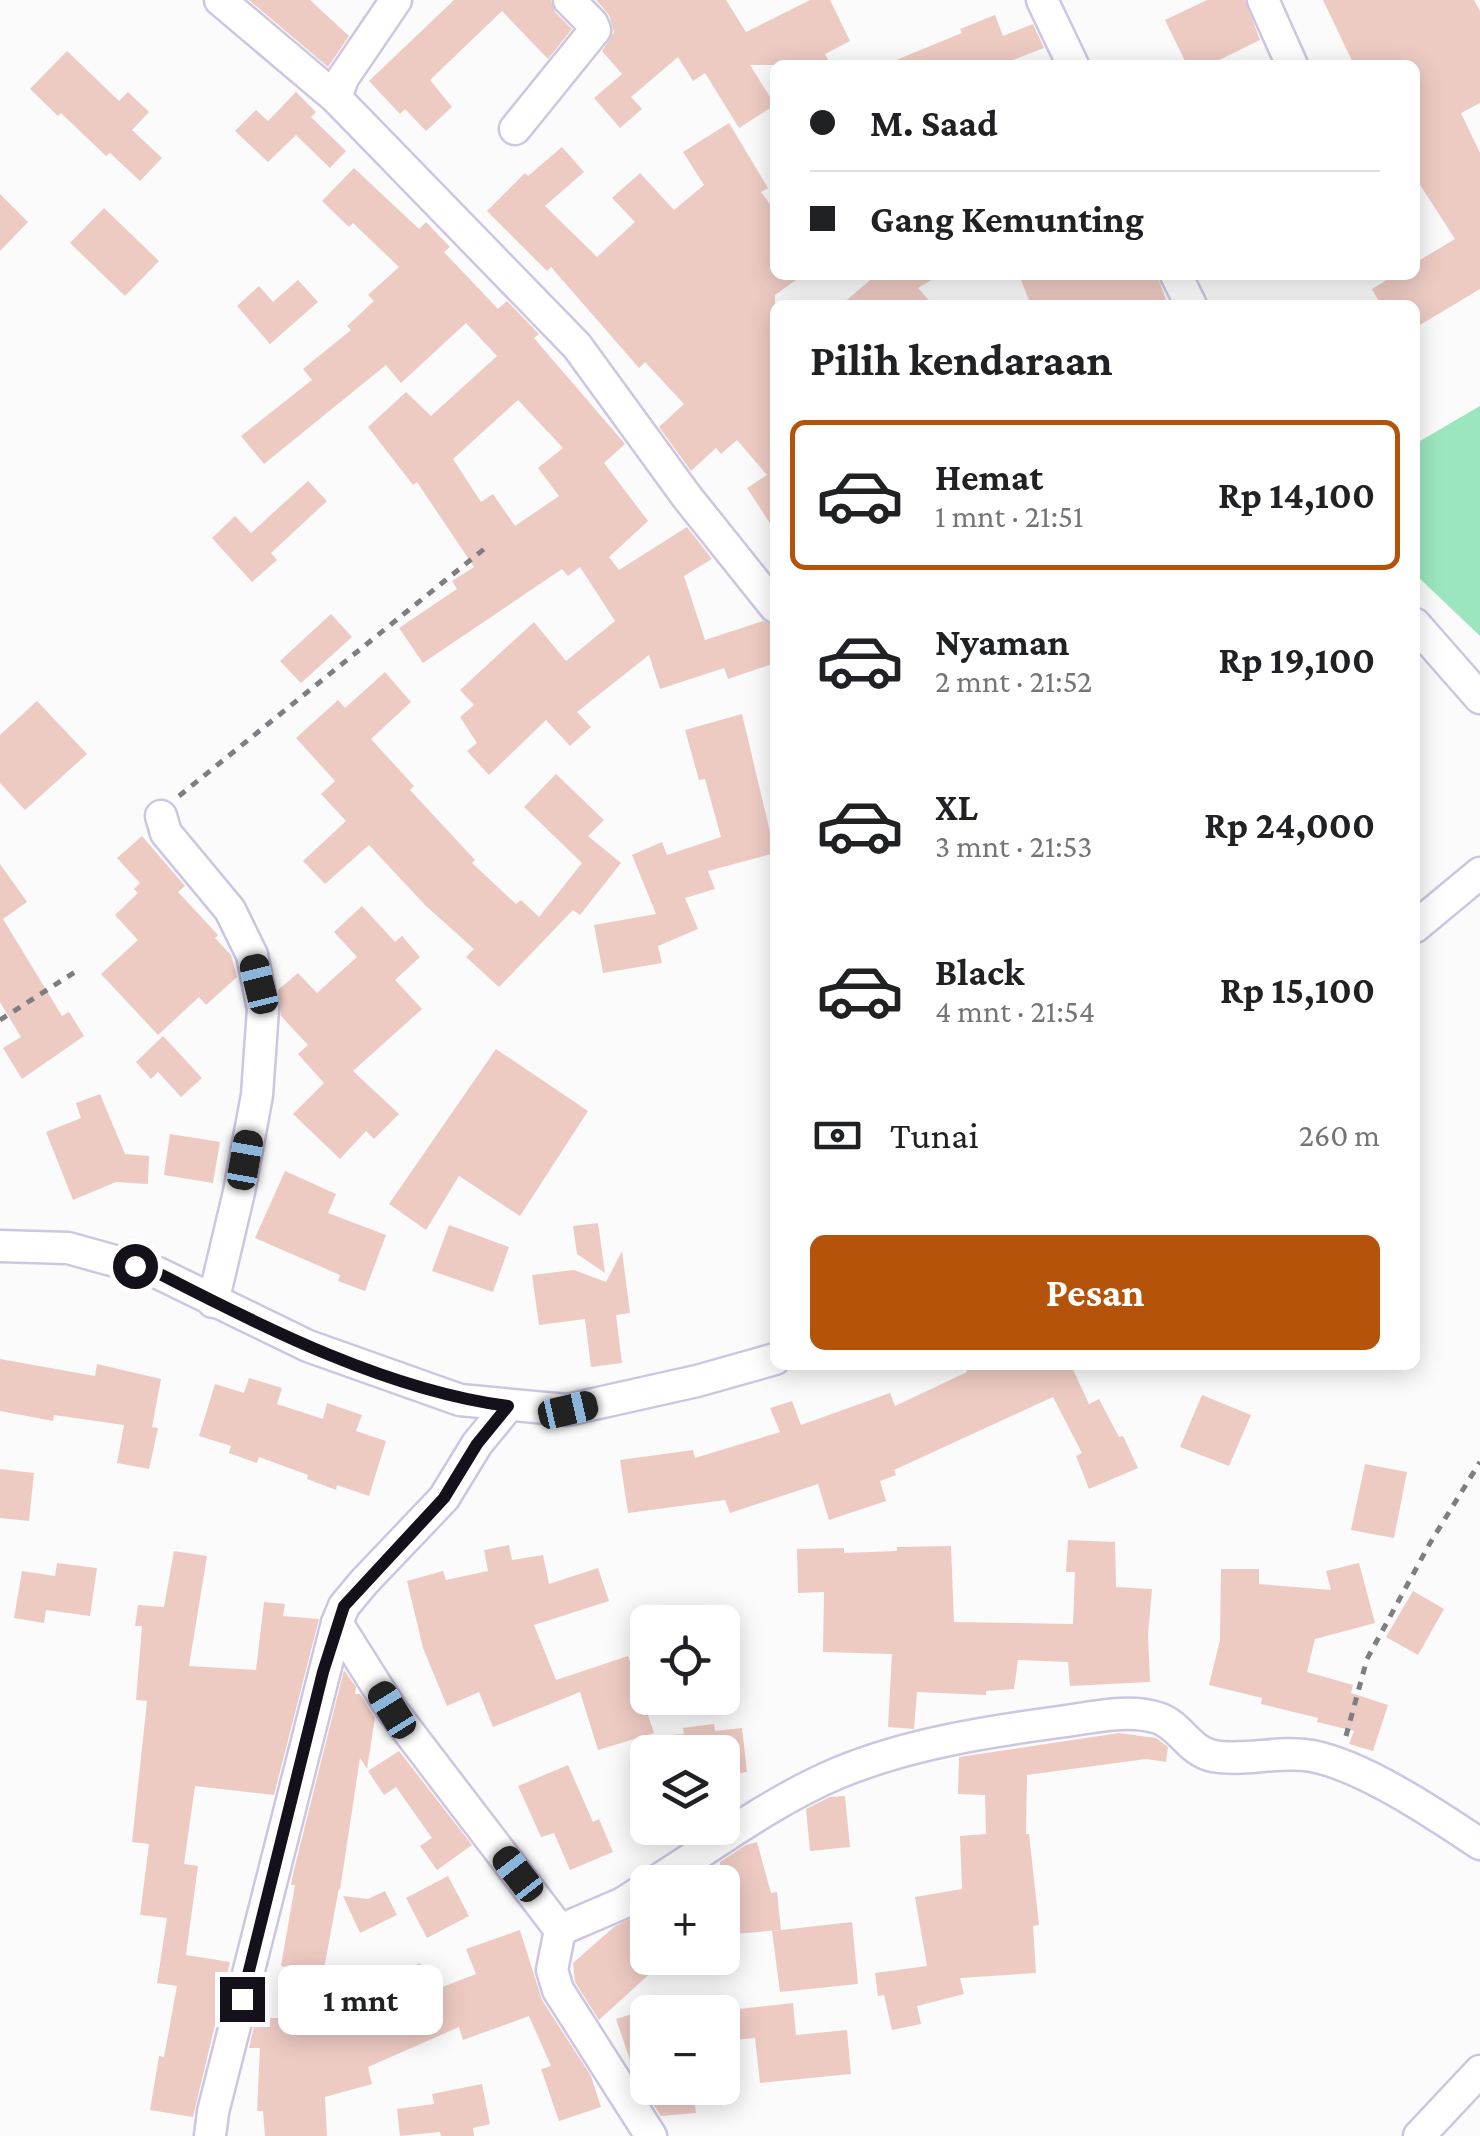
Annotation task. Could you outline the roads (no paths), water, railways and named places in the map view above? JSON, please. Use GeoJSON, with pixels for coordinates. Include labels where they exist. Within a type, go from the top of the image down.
{"type":"FeatureCollection","features":[{"type":"Feature","properties":{"kind":"street"},"geometry":{"type":"LineString","coordinates":[[220,0],[336,98],[576,346],[687,497],[770,601]]}},
{"type":"Feature","properties":{"kind":"street"},"geometry":{"type":"LineString","coordinates":[[336,98],[343,78],[396,0]]}},
{"type":"Feature","properties":{"kind":"street"},"geometry":{"type":"LineString","coordinates":[[515,130],[592,38],[592,23],[568,0]]}},
{"type":"Feature","properties":{"kind":"street"},"geometry":{"type":"LineString","coordinates":[[1042,0],[1071,60]]}},
{"type":"Feature","properties":{"kind":"street"},"geometry":{"type":"LineString","coordinates":[[1263,0],[1290,60]]}},
{"type":"Feature","properties":{"kind":"street"},"geometry":{"type":"LineString","coordinates":[[1420,630],[1480,698]]}},
{"type":"Feature","properties":{"kind":"street"},"geometry":{"type":"LineString","coordinates":[[162,816],[166,833],[230,910],[252,955],[263,1010],[257,1094],[213,1302]]}},
{"type":"Feature","properties":{"kind":"street"},"geometry":{"type":"LineString","coordinates":[[1420,923],[1480,874]]}},
{"type":"Feature","properties":{"kind":"street"},"geometry":{"type":"LineString","coordinates":[[0,1246],[68,1248],[158,1273],[308,1346],[460,1400],[568,1410],[697,1382],[770,1360]]}},
{"type":"Feature","properties":{"kind":"street"},"geometry":{"type":"LineString","coordinates":[[210,2136],[337,1623],[344,1606],[364,1582],[444,1498],[477,1444],[508,1406]]}},
{"type":"Feature","properties":{"kind":"street"},"geometry":{"type":"LineString","coordinates":[[337,1623],[392,1710],[560,1930],[552,1970],[558,1990],[651,2136]]}},
{"type":"Feature","properties":{"kind":"street"},"geometry":{"type":"LineString","coordinates":[[682,1865],[771,1808],[838,1773],[918,1747],[1027,1726],[1136,1714],[1159,1718],[1176,1728],[1192,1747],[1213,1756],[1291,1754],[1338,1764],[1426,1809],[1480,1844]]}},
{"type":"Feature","properties":{"kind":"street"},"geometry":{"type":"LineString","coordinates":[[560,1930],[630,1899]]}},
{"type":"Feature","properties":{"kind":"street"},"geometry":{"type":"LineString","coordinates":[[1419,2136],[1480,2071]]}}]}
